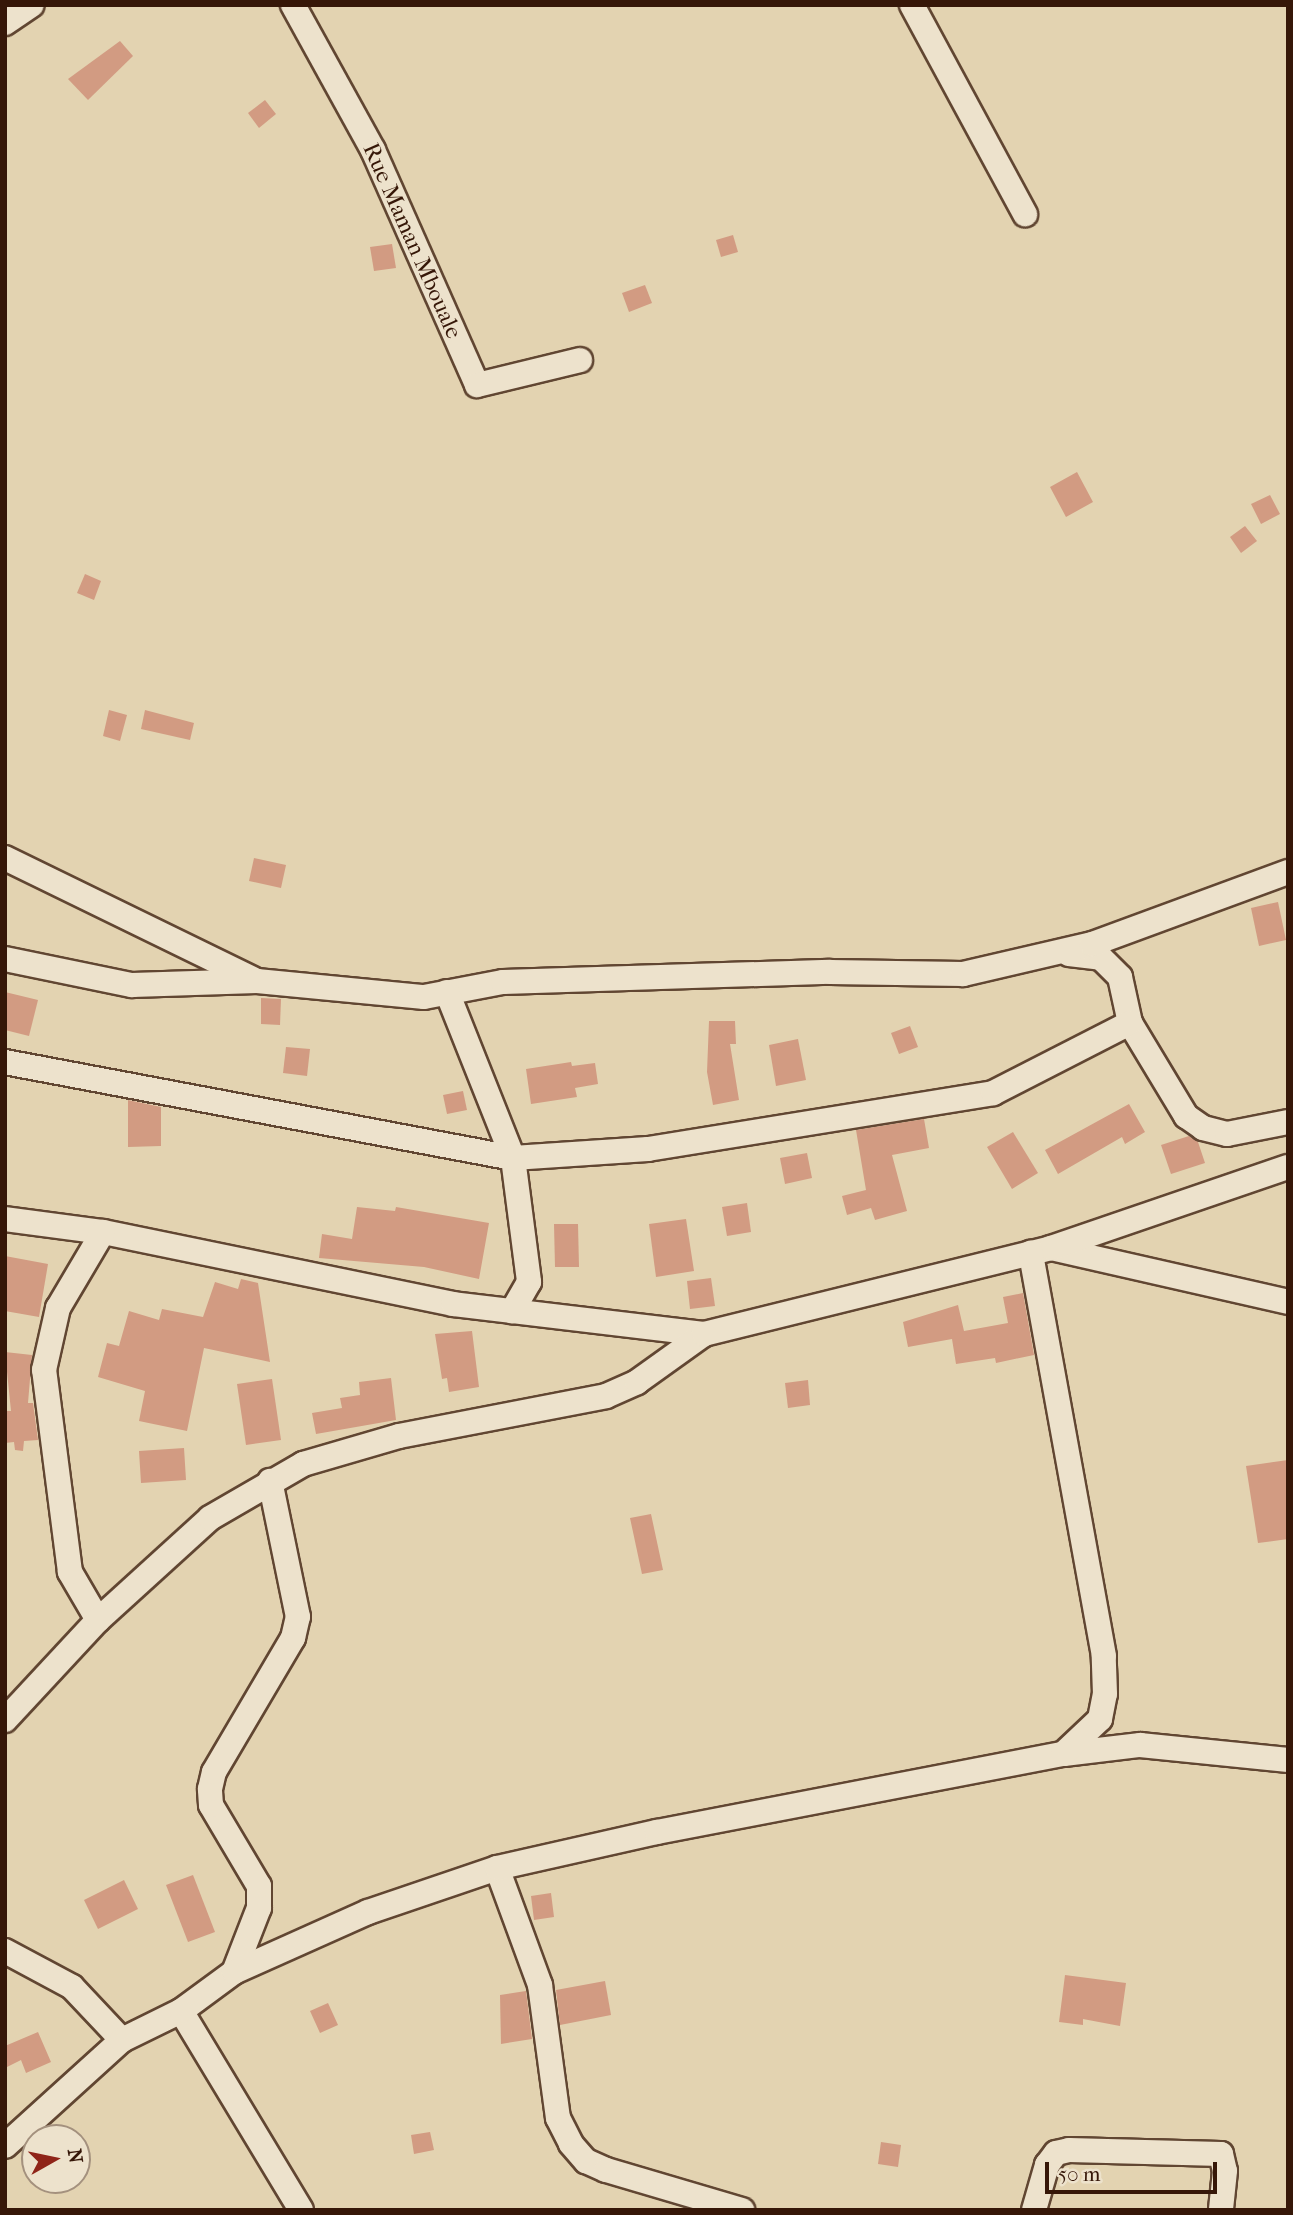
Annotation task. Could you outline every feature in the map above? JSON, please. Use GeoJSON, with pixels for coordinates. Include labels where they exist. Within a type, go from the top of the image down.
{"type":"FeatureCollection","features":[{"type":"Feature","properties":{"kind":"street"},"geometry":{"type":"LineString","coordinates":[[5,23],[32,5]]}},
{"type":"Feature","properties":{"kind":"street","name":"Rue Maman Mbouale"},"geometry":{"type":"LineString","coordinates":[[293,5],[373,150],[477,385],[580,360]]}},
{"type":"Feature","properties":{"kind":"street"},"geometry":{"type":"LineString","coordinates":[[912,5],[1025,214]]}},
{"type":"Feature","properties":{"kind":"street"},"geometry":{"type":"LineString","coordinates":[[5,858],[257,981]]}},
{"type":"Feature","properties":{"kind":"street"},"geometry":{"type":"LineString","coordinates":[[5,959],[132,985],[257,981],[424,997],[503,982],[830,972],[963,974],[1061,953],[1288,872]]}},
{"type":"Feature","properties":{"kind":"street"},"geometry":{"type":"LineString","coordinates":[[1061,953],[1101,958],[1120,977],[1130,1023],[1186,1116],[1203,1128],[1227,1134],[1288,1122]]}},
{"type":"Feature","properties":{"kind":"street"},"geometry":{"type":"LineString","coordinates":[[447,992],[513,1158],[529,1282],[512,1312]]}},
{"type":"Feature","properties":{"kind":"street"},"geometry":{"type":"LineString","coordinates":[[5,1062],[513,1158],[648,1149],[993,1093],[1130,1023]]}},
{"type":"Feature","properties":{"kind":"street"},"geometry":{"type":"LineString","coordinates":[[5,1219],[103,1232],[512,1312],[704,1334],[1041,1250],[1288,1167]]}},
{"type":"Feature","properties":{"kind":"street"},"geometry":{"type":"LineString","coordinates":[[97,1620],[70,1572],[44,1370],[58,1308],[103,1232]]}},
{"type":"Feature","properties":{"kind":"street"},"geometry":{"type":"LineString","coordinates":[[1041,1250],[1288,1302]]}},
{"type":"Feature","properties":{"kind":"street"},"geometry":{"type":"LineString","coordinates":[[1041,1250],[1104,1656],[1105,1694],[1100,1719],[1063,1754]]}},
{"type":"Feature","properties":{"kind":"street"},"geometry":{"type":"LineString","coordinates":[[5,1720],[97,1620],[210,1518],[270,1481],[303,1464],[365,1444],[606,1396],[637,1382],[704,1334]]}},
{"type":"Feature","properties":{"kind":"street"},"geometry":{"type":"LineString","coordinates":[[234,1972],[259,1908],[258,1886],[211,1805],[210,1789],[214,1772],[293,1638],[298,1617],[270,1481]]}},
{"type":"Feature","properties":{"kind":"street"},"geometry":{"type":"LineString","coordinates":[[5,2146],[122,2040],[181,2011],[234,1972],[368,1912],[497,1868],[657,1832],[1063,1754],[1140,1745],[1288,1760]]}},
{"type":"Feature","properties":{"kind":"street"},"geometry":{"type":"LineString","coordinates":[[497,1868],[540,1985],[558,2118],[571,2144],[586,2161],[606,2170],[742,2210]]}},
{"type":"Feature","properties":{"kind":"street"},"geometry":{"type":"LineString","coordinates":[[5,1951],[72,1987],[122,2040]]}},
{"type":"Feature","properties":{"kind":"street"},"geometry":{"type":"LineString","coordinates":[[181,2011],[301,2210]]}},
{"type":"Feature","properties":{"kind":"street"},"geometry":{"type":"LineString","coordinates":[[1034,2210],[1047,2165],[1056,2153],[1069,2150],[1221,2154],[1225,2171],[1221,2210]]}},
{"type":"Feature","properties":{"kind":"building"},"geometry":{"type":"Polygon","coordinates":[[[120,41],[133,56],[88,100],[68,79],[120,41]]]}},
{"type":"Feature","properties":{"kind":"building"},"geometry":{"type":"Polygon","coordinates":[[[265,100],[276,114],[259,128],[248,113],[265,100]]]}},
{"type":"Feature","properties":{"kind":"building"},"geometry":{"type":"Polygon","coordinates":[[[733,235],[738,252],[721,257],[716,240],[733,235]]]}},
{"type":"Feature","properties":{"kind":"building"},"geometry":{"type":"Polygon","coordinates":[[[392,244],[396,268],[374,271],[370,247],[392,244]]]}},
{"type":"Feature","properties":{"kind":"building"},"geometry":{"type":"Polygon","coordinates":[[[645,285],[652,303],[629,312],[622,293],[645,285]]]}},
{"type":"Feature","properties":{"kind":"building"},"geometry":{"type":"Polygon","coordinates":[[[1077,472],[1093,502],[1066,517],[1050,487],[1077,472]]]}},
{"type":"Feature","properties":{"kind":"building"},"geometry":{"type":"Polygon","coordinates":[[[1270,495],[1280,514],[1261,524],[1251,504],[1270,495]]]}},
{"type":"Feature","properties":{"kind":"building"},"geometry":{"type":"Polygon","coordinates":[[[1245,526],[1257,541],[1241,553],[1230,537],[1245,526]]]}},
{"type":"Feature","properties":{"kind":"building"},"geometry":{"type":"Polygon","coordinates":[[[85,574],[101,581],[94,600],[77,593],[85,574]]]}},
{"type":"Feature","properties":{"kind":"building"},"geometry":{"type":"Polygon","coordinates":[[[109,710],[127,715],[120,741],[103,736],[109,710]]]}},
{"type":"Feature","properties":{"kind":"building"},"geometry":{"type":"Polygon","coordinates":[[[145,710],[194,723],[190,740],[141,729],[145,710]]]}},
{"type":"Feature","properties":{"kind":"building"},"geometry":{"type":"Polygon","coordinates":[[[254,858],[286,865],[281,888],[249,881],[254,858]]]}},
{"type":"Feature","properties":{"kind":"building"},"geometry":{"type":"Polygon","coordinates":[[[1278,902],[1286,940],[1259,946],[1251,908],[1278,902]]]}},
{"type":"Feature","properties":{"kind":"building"},"geometry":{"type":"Polygon","coordinates":[[[5,992],[38,1000],[29,1036],[5,1030],[5,992]]]}},
{"type":"Feature","properties":{"kind":"building"},"geometry":{"type":"Polygon","coordinates":[[[261,998],[281,999],[280,1025],[261,1024],[261,998]]]}},
{"type":"Feature","properties":{"kind":"building"},"geometry":{"type":"Polygon","coordinates":[[[709,1021],[735,1021],[736,1044],[730,1044],[739,1100],[713,1105],[707,1072],[709,1021]]]}},
{"type":"Feature","properties":{"kind":"building"},"geometry":{"type":"Polygon","coordinates":[[[910,1026],[918,1047],[899,1054],[891,1033],[910,1026]]]}},
{"type":"Feature","properties":{"kind":"building"},"geometry":{"type":"Polygon","coordinates":[[[798,1039],[806,1080],[776,1086],[769,1045],[798,1039]]]}},
{"type":"Feature","properties":{"kind":"building"},"geometry":{"type":"Polygon","coordinates":[[[286,1047],[310,1049],[307,1076],[283,1073],[286,1047]]]}},
{"type":"Feature","properties":{"kind":"building"},"geometry":{"type":"Polygon","coordinates":[[[571,1062],[572,1066],[595,1063],[598,1084],[575,1088],[577,1097],[531,1104],[526,1069],[571,1062]]]}},
{"type":"Feature","properties":{"kind":"building"},"geometry":{"type":"Polygon","coordinates":[[[463,1091],[467,1110],[447,1114],[443,1095],[463,1091]]]}},
{"type":"Feature","properties":{"kind":"building"},"geometry":{"type":"Polygon","coordinates":[[[128,1100],[161,1107],[161,1146],[128,1147],[128,1100]]]}},
{"type":"Feature","properties":{"kind":"building"},"geometry":{"type":"Polygon","coordinates":[[[1129,1104],[1145,1132],[1125,1144],[1122,1137],[1058,1174],[1045,1150],[1129,1104]]]}},
{"type":"Feature","properties":{"kind":"building"},"geometry":{"type":"Polygon","coordinates":[[[924,1119],[929,1148],[892,1155],[907,1211],[875,1220],[871,1208],[847,1215],[842,1196],[866,1190],[856,1130],[924,1119]]]}},
{"type":"Feature","properties":{"kind":"building"},"geometry":{"type":"Polygon","coordinates":[[[1013,1132],[1038,1173],[1012,1189],[987,1147],[1013,1132]]]}},
{"type":"Feature","properties":{"kind":"building"},"geometry":{"type":"Polygon","coordinates":[[[1189,1136],[1198,1142],[1205,1163],[1171,1174],[1161,1145],[1189,1136]]]}},
{"type":"Feature","properties":{"kind":"building"},"geometry":{"type":"Polygon","coordinates":[[[807,1153],[812,1178],[785,1184],[780,1158],[807,1153]]]}},
{"type":"Feature","properties":{"kind":"building"},"geometry":{"type":"Polygon","coordinates":[[[747,1203],[751,1232],[727,1236],[722,1207],[747,1203]]]}},
{"type":"Feature","properties":{"kind":"building"},"geometry":{"type":"Polygon","coordinates":[[[357,1207],[395,1211],[396,1207],[489,1223],[479,1279],[424,1267],[319,1258],[322,1234],[352,1239],[357,1207]]]}},
{"type":"Feature","properties":{"kind":"building"},"geometry":{"type":"Polygon","coordinates":[[[686,1219],[694,1271],[656,1277],[649,1224],[686,1219]]]}},
{"type":"Feature","properties":{"kind":"building"},"geometry":{"type":"Polygon","coordinates":[[[554,1224],[578,1224],[579,1267],[555,1267],[554,1224]]]}},
{"type":"Feature","properties":{"kind":"building"},"geometry":{"type":"Polygon","coordinates":[[[5,1256],[48,1264],[39,1317],[5,1311],[5,1256]]]}},
{"type":"Feature","properties":{"kind":"building"},"geometry":{"type":"Polygon","coordinates":[[[711,1278],[715,1306],[690,1309],[687,1281],[711,1278]]]}},
{"type":"Feature","properties":{"kind":"building"},"geometry":{"type":"Polygon","coordinates":[[[241,1279],[258,1283],[270,1362],[204,1348],[187,1431],[139,1421],[145,1391],[98,1377],[107,1343],[119,1346],[129,1311],[159,1320],[162,1309],[203,1317],[215,1282],[238,1289],[241,1279]]]}},
{"type":"Feature","properties":{"kind":"building"},"geometry":{"type":"Polygon","coordinates":[[[1023,1293],[1034,1355],[996,1363],[995,1358],[956,1364],[952,1339],[908,1347],[903,1322],[958,1305],[964,1331],[1008,1323],[1003,1297],[1023,1293]]]}},
{"type":"Feature","properties":{"kind":"building"},"geometry":{"type":"Polygon","coordinates":[[[472,1331],[479,1387],[449,1392],[447,1378],[442,1379],[435,1334],[472,1331]]]}},
{"type":"Feature","properties":{"kind":"building"},"geometry":{"type":"Polygon","coordinates":[[[5,1352],[32,1355],[28,1403],[33,1403],[38,1440],[24,1441],[23,1451],[15,1450],[14,1442],[5,1443],[5,1411],[11,1411],[5,1352]]]}},
{"type":"Feature","properties":{"kind":"building"},"geometry":{"type":"Polygon","coordinates":[[[391,1378],[396,1420],[316,1434],[312,1413],[342,1408],[340,1398],[360,1395],[359,1382],[391,1378]]]}},
{"type":"Feature","properties":{"kind":"building"},"geometry":{"type":"Polygon","coordinates":[[[272,1379],[281,1440],[246,1445],[237,1384],[272,1379]]]}},
{"type":"Feature","properties":{"kind":"building"},"geometry":{"type":"Polygon","coordinates":[[[808,1380],[810,1405],[788,1408],[785,1383],[808,1380]]]}},
{"type":"Feature","properties":{"kind":"building"},"geometry":{"type":"Polygon","coordinates":[[[184,1448],[186,1480],[141,1483],[139,1451],[184,1448]]]}},
{"type":"Feature","properties":{"kind":"building"},"geometry":{"type":"Polygon","coordinates":[[[1288,1460],[1288,1539],[1258,1543],[1246,1466],[1288,1460]]]}},
{"type":"Feature","properties":{"kind":"building"},"geometry":{"type":"Polygon","coordinates":[[[651,1514],[663,1570],[642,1574],[630,1518],[651,1514]]]}},
{"type":"Feature","properties":{"kind":"building"},"geometry":{"type":"Polygon","coordinates":[[[193,1875],[215,1932],[188,1942],[166,1885],[193,1875]]]}},
{"type":"Feature","properties":{"kind":"building"},"geometry":{"type":"Polygon","coordinates":[[[124,1880],[138,1909],[98,1929],[84,1900],[124,1880]]]}},
{"type":"Feature","properties":{"kind":"building"},"geometry":{"type":"Polygon","coordinates":[[[551,1893],[554,1917],[534,1920],[531,1896],[551,1893]]]}},
{"type":"Feature","properties":{"kind":"building"},"geometry":{"type":"Polygon","coordinates":[[[1065,1975],[1126,1983],[1120,2026],[1083,2019],[1083,2025],[1059,2022],[1065,1975]]]}},
{"type":"Feature","properties":{"kind":"building"},"geometry":{"type":"Polygon","coordinates":[[[605,1981],[611,2015],[560,2025],[556,1990],[605,1981]]]}},
{"type":"Feature","properties":{"kind":"building"},"geometry":{"type":"Polygon","coordinates":[[[526,1991],[532,2039],[501,2044],[500,1995],[526,1991]]]}},
{"type":"Feature","properties":{"kind":"building"},"geometry":{"type":"Polygon","coordinates":[[[328,2003],[338,2025],[320,2033],[310,2011],[328,2003]]]}},
{"type":"Feature","properties":{"kind":"building"},"geometry":{"type":"Polygon","coordinates":[[[38,2032],[51,2062],[26,2073],[21,2060],[5,2068],[5,2046],[38,2032]]]}},
{"type":"Feature","properties":{"kind":"building"},"geometry":{"type":"Polygon","coordinates":[[[430,2132],[434,2150],[414,2154],[411,2135],[430,2132]]]}},
{"type":"Feature","properties":{"kind":"building"},"geometry":{"type":"Polygon","coordinates":[[[881,2142],[901,2145],[898,2167],[878,2164],[881,2142]]]}}]}
